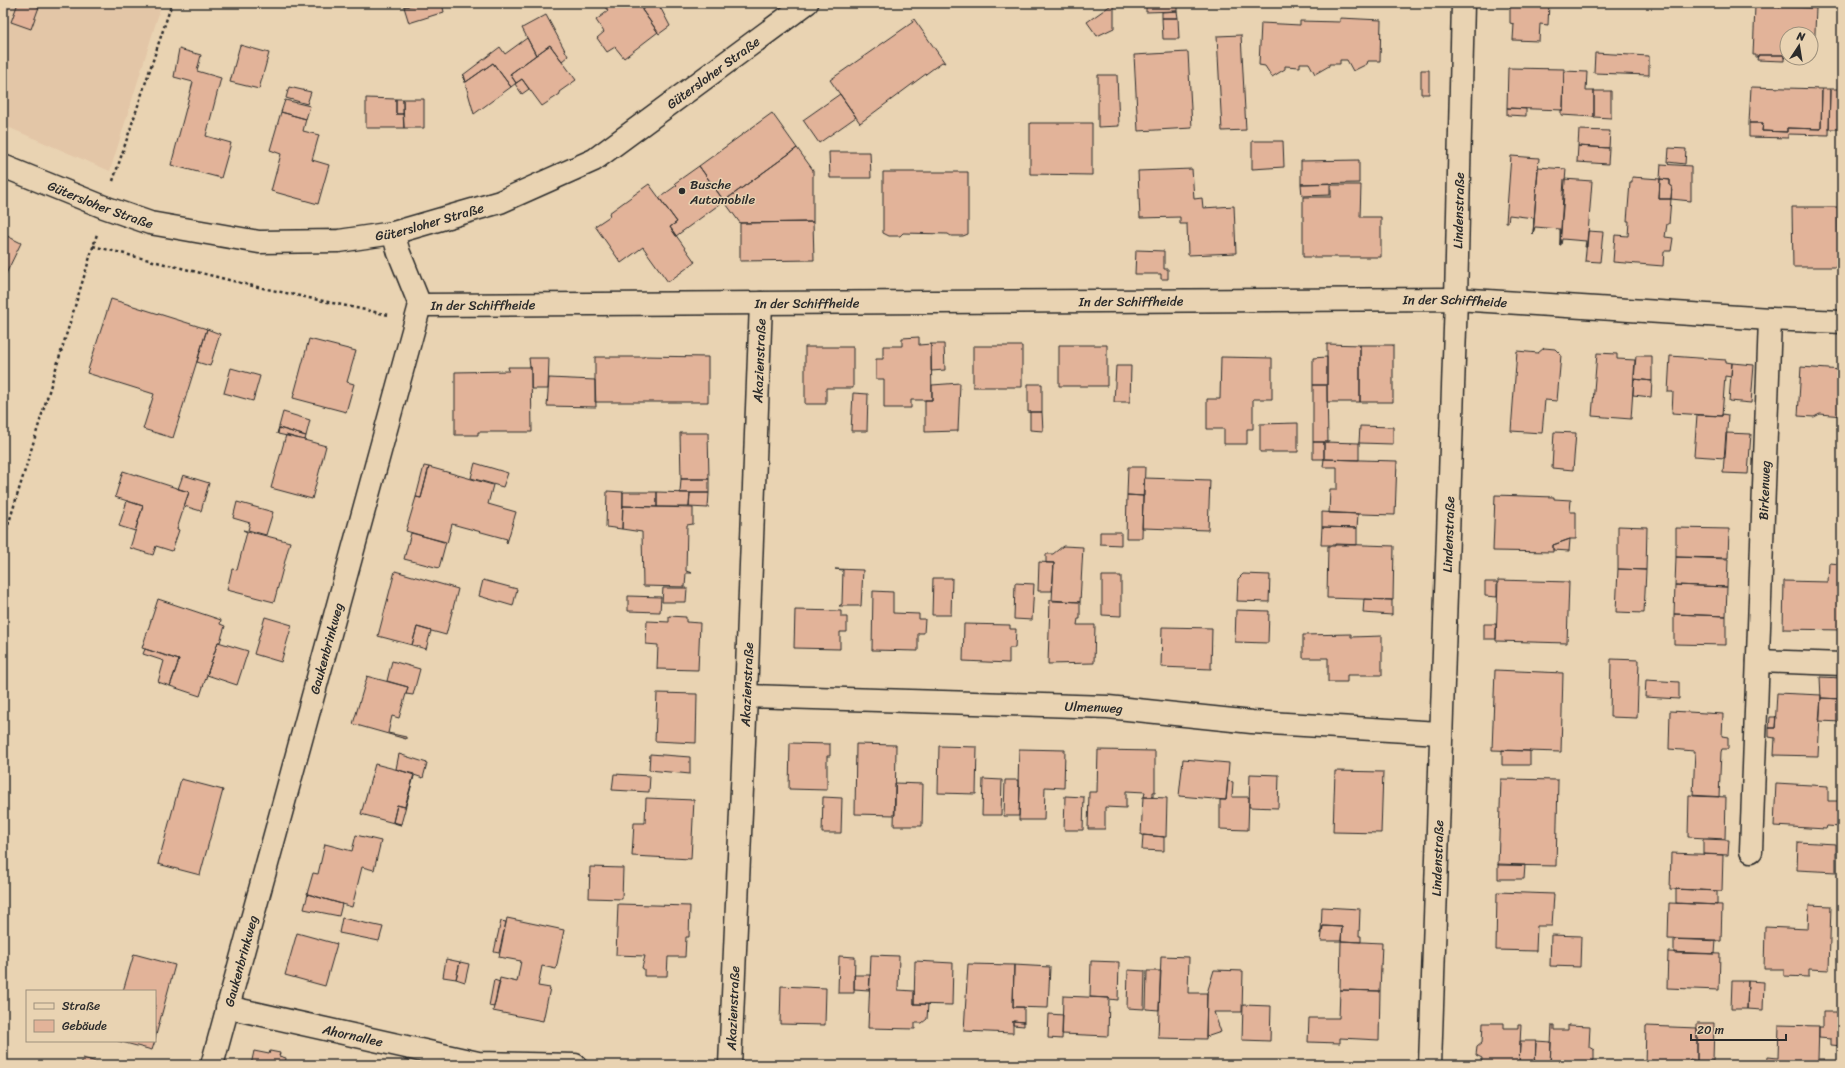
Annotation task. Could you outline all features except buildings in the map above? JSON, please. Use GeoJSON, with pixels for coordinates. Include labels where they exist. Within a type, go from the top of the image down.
{"type":"FeatureCollection","features":[{"type":"Feature","properties":{"kind":"street","name":"Gütersloher Straße"},"geometry":{"type":"LineString","coordinates":[[3,166],[104,207],[150,222],[259,242],[339,240],[394,233],[500,202],[594,160],[807,3]]}},
{"type":"Feature","properties":{"kind":"street","name":"Lindenstraße"},"geometry":{"type":"LineString","coordinates":[[1430,1065],[1440,733],[1456,299],[1463,3]]}},
{"type":"Feature","properties":{"kind":"street"},"geometry":{"type":"LineString","coordinates":[[394,233],[417,313]]}},
{"type":"Feature","properties":{"kind":"street","name":"In der Schiffheide"},"geometry":{"type":"LineString","coordinates":[[417,313],[761,303],[1456,299],[1770,319],[1842,322]]}},
{"type":"Feature","properties":{"kind":"street","name":"Akazienstraße"},"geometry":{"type":"LineString","coordinates":[[730,1065],[761,303]]}},
{"type":"Feature","properties":{"kind":"street","name":"Gaukenbrinkweg"},"geometry":{"type":"LineString","coordinates":[[212,1065],[417,313]]}},
{"type":"Feature","properties":{"kind":"street","name":"Birkenweg"},"geometry":{"type":"LineString","coordinates":[[1751,851],[1770,319]]}},
{"type":"Feature","properties":{"kind":"street"},"geometry":{"type":"LineString","coordinates":[[1758,661],[1842,664]]}},
{"type":"Feature","properties":{"kind":"street","name":"Ulmenweg"},"geometry":{"type":"LineString","coordinates":[[746,696],[1108,707],[1252,722],[1440,733]]}},
{"type":"Feature","properties":{"kind":"street","name":"Ahornallee"},"geometry":{"type":"LineString","coordinates":[[227,1007],[478,1064],[575,1065]]}},
{"type":"Feature","properties":{"kind":"path"},"geometry":{"type":"LineString","coordinates":[[3,542],[94,246],[104,207],[172,3]]}},
{"type":"Feature","properties":{"kind":"path"},"geometry":{"type":"LineString","coordinates":[[94,246],[253,286],[417,313]]}},
{"type":"Feature","properties":{"kind":"shaded area"},"geometry":{"type":"Polygon","coordinates":[[[3,3],[162,3],[110,171],[3,125],[3,3]]]}},
{"type":"Feature","properties":{"kind":"place","name":"Busche Automobile"},"geometry":{"type":"Point","coordinates":[682,191]}}]}
